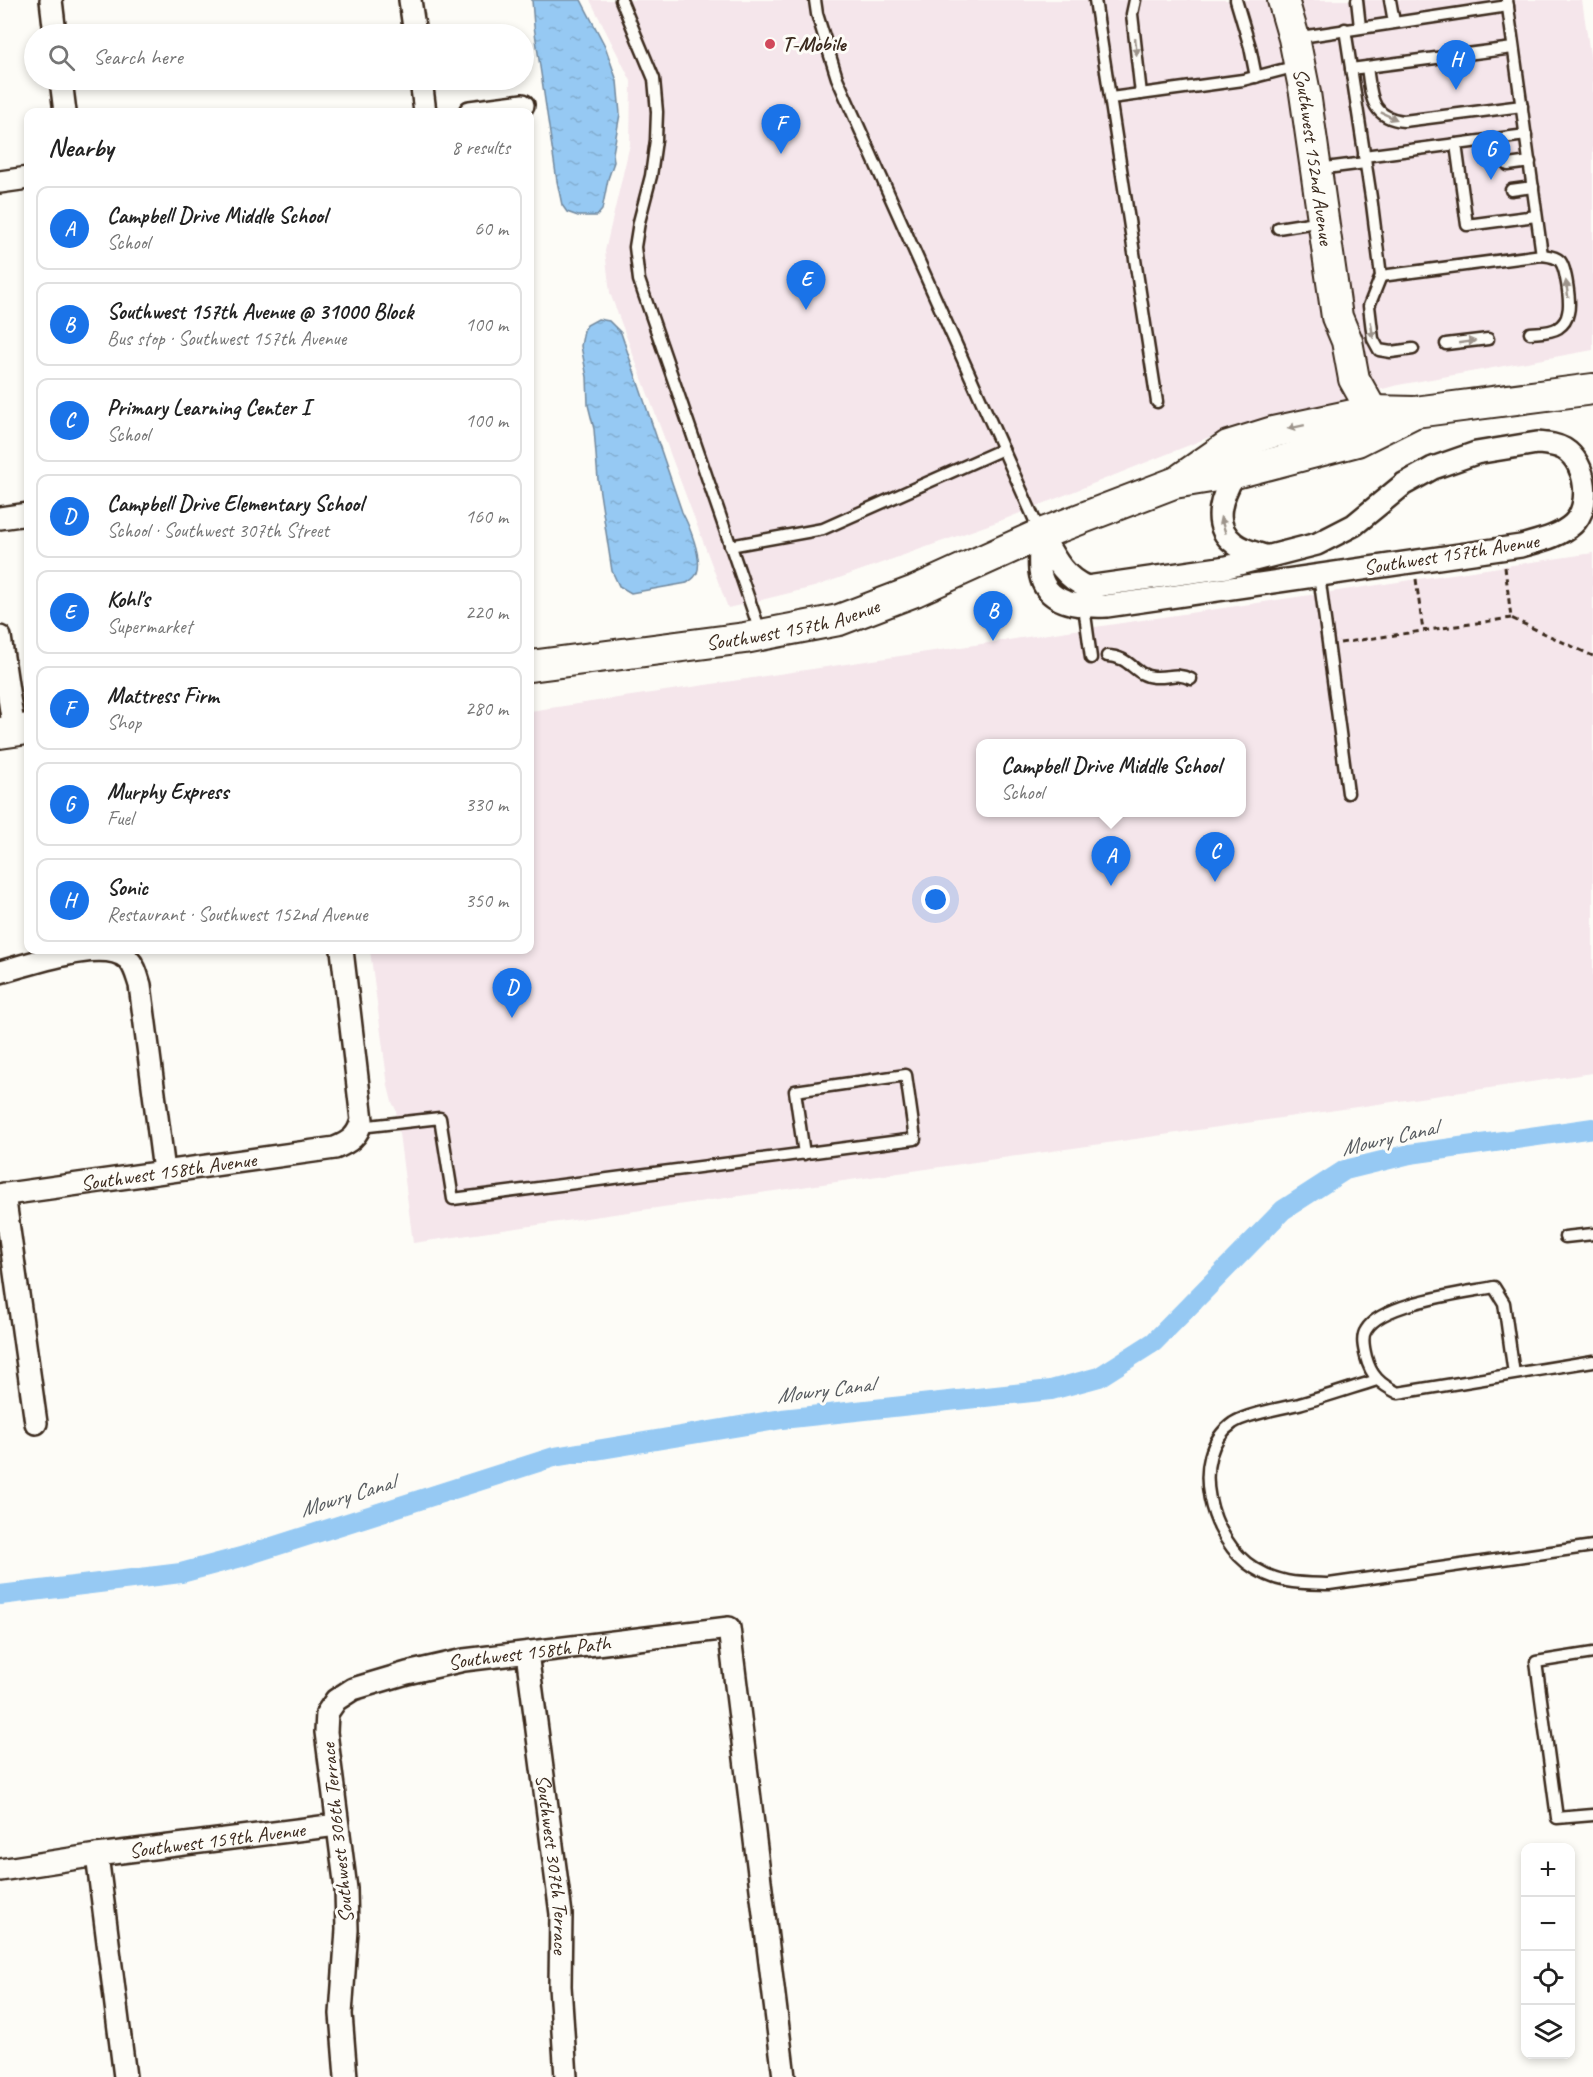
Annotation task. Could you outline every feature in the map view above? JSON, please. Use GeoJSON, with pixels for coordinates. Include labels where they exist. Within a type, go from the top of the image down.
{"type":"FeatureCollection","features":[{"type":"Feature","properties":{"kind":"street"},"geometry":{"type":"LineString","coordinates":[[51,0],[54,24]]}},
{"type":"Feature","properties":{"kind":"street"},"geometry":{"type":"LineString","coordinates":[[410,0],[414,24]]}},
{"type":"Feature","properties":{"kind":"street","name":"Southwest 152nd Avenue"},"geometry":{"type":"LineString","coordinates":[[1283,0],[1297,51],[1337,317],[1347,341],[1354,380],[1372,411]]}},
{"type":"Feature","properties":{"kind":"street"},"geometry":{"type":"LineString","coordinates":[[63,90],[65,108]]}},
{"type":"Feature","properties":{"kind":"street"},"geometry":{"type":"LineString","coordinates":[[422,90],[424,108]]}},
{"type":"Feature","properties":{"kind":"street"},"geometry":{"type":"LineString","coordinates":[[500,108],[523,105]]}},
{"type":"Feature","properties":{"kind":"street"},"geometry":{"type":"LineString","coordinates":[[0,182],[24,179]]}},
{"type":"Feature","properties":{"kind":"street","name":"Southwest 152nd Avenue"},"geometry":{"type":"LineString","coordinates":[[1332,420],[1338,392],[1333,345],[1337,317]]}},
{"type":"Feature","properties":{"kind":"street","name":"Southwest 157th Avenue"},"geometry":{"type":"LineString","coordinates":[[1174,483],[1228,446],[1273,432],[1372,411],[1415,412],[1593,389]]}},
{"type":"Feature","properties":{"kind":"street","name":"Southwest 157th Avenue"},"geometry":{"type":"LineString","coordinates":[[534,666],[635,653],[839,620],[915,591],[1041,534],[1174,483],[1235,473],[1357,441],[1415,412]]}},
{"type":"Feature","properties":{"kind":"street","name":"Southwest 157th Avenue"},"geometry":{"type":"LineString","coordinates":[[1537,443],[1552,444],[1566,450],[1577,462],[1582,475],[1584,504],[1580,516],[1572,526],[1543,540],[1521,546],[1107,606],[1084,607],[1070,604],[1055,596],[1046,587],[1040,573],[1041,534],[1065,573],[1077,583],[1087,587],[1227,567],[1304,548],[1333,537],[1354,525],[1416,476],[1476,453],[1537,443]]}},
{"type":"Feature","properties":{"kind":"street"},"geometry":{"type":"LineString","coordinates":[[1235,473],[1222,497],[1220,515],[1223,530],[1233,543],[1265,556]]}},
{"type":"Feature","properties":{"kind":"street"},"geometry":{"type":"LineString","coordinates":[[0,518],[24,515]]}},
{"type":"Feature","properties":{"kind":"street"},"geometry":{"type":"LineString","coordinates":[[0,637],[14,731]]}},
{"type":"Feature","properties":{"kind":"street"},"geometry":{"type":"LineString","coordinates":[[0,972],[71,954]]}},
{"type":"Feature","properties":{"kind":"street"},"geometry":{"type":"LineString","coordinates":[[115,954],[128,960],[135,970],[140,985],[164,1172]]}},
{"type":"Feature","properties":{"kind":"street"},"geometry":{"type":"LineString","coordinates":[[343,954],[362,1107],[360,1128]]}},
{"type":"Feature","properties":{"kind":"street","name":"Southwest 158th Avenue"},"geometry":{"type":"LineString","coordinates":[[2,1195],[335,1148],[356,1136],[360,1128]]}},
{"type":"Feature","properties":{"kind":"street"},"geometry":{"type":"LineString","coordinates":[[2,1195],[36,1423]]}},
{"type":"Feature","properties":{"kind":"street","name":"Southwest 158th Path"},"geometry":{"type":"LineString","coordinates":[[336,1700],[353,1689],[407,1672],[464,1660],[729,1628],[784,2077]]}},
{"type":"Feature","properties":{"kind":"street","name":"Southwest 307th Terrace"},"geometry":{"type":"LineString","coordinates":[[527,1653],[561,1914],[560,1986],[566,2077]]}},
{"type":"Feature","properties":{"kind":"street","name":"Southwest 306th Terrace"},"geometry":{"type":"LineString","coordinates":[[336,1700],[327,1713],[326,1732],[346,1889],[347,1940],[341,2014],[346,2077]]}},
{"type":"Feature","properties":{"kind":"street","name":"Southwest 159th Avenue"},"geometry":{"type":"LineString","coordinates":[[0,1870],[337,1825]]}},
{"type":"Feature","properties":{"kind":"street"},"geometry":{"type":"LineString","coordinates":[[97,1856],[125,2077]]}},
{"type":"Feature","properties":{"kind":"lane"},"geometry":{"type":"LineString","coordinates":[[621,0],[654,79],[657,112],[651,176],[635,247],[639,280],[761,634]]}},
{"type":"Feature","properties":{"kind":"lane"},"geometry":{"type":"LineString","coordinates":[[815,0],[817,14],[837,78],[1041,534]]}},
{"type":"Feature","properties":{"kind":"lane"},"geometry":{"type":"LineString","coordinates":[[1095,0],[1157,402]]}},
{"type":"Feature","properties":{"kind":"lane"},"geometry":{"type":"LineString","coordinates":[[1135,0],[1132,14],[1141,94]]}},
{"type":"Feature","properties":{"kind":"lane"},"geometry":{"type":"LineString","coordinates":[[1236,0],[1256,76]]}},
{"type":"Feature","properties":{"kind":"lane"},"geometry":{"type":"LineString","coordinates":[[1357,0],[1360,27]]}},
{"type":"Feature","properties":{"kind":"lane"},"geometry":{"type":"LineString","coordinates":[[1390,0],[1394,22]]}},
{"type":"Feature","properties":{"kind":"lane"},"geometry":{"type":"LineString","coordinates":[[1111,98],[1243,80],[1256,76],[1297,51],[1345,29],[1507,3],[1542,255]]}},
{"type":"Feature","properties":{"kind":"lane"},"geometry":{"type":"LineString","coordinates":[[1345,29],[1381,276],[1369,306],[1376,345],[1379,350],[1385,352],[1413,349]]}},
{"type":"Feature","properties":{"kind":"lane"},"geometry":{"type":"LineString","coordinates":[[1350,69],[1513,48]]}},
{"type":"Feature","properties":{"kind":"lane"},"geometry":{"type":"LineString","coordinates":[[1367,67],[1374,104],[1379,112],[1395,120],[1404,121],[1522,106]]}},
{"type":"Feature","properties":{"kind":"lane"},"geometry":{"type":"LineString","coordinates":[[1316,169],[1456,144],[1526,135]]}},
{"type":"Feature","properties":{"kind":"lane"},"geometry":{"type":"LineString","coordinates":[[1456,144],[1465,171],[1468,196],[1467,225],[1536,216]]}},
{"type":"Feature","properties":{"kind":"lane"},"geometry":{"type":"LineString","coordinates":[[1508,165],[1530,162]]}},
{"type":"Feature","properties":{"kind":"lane"},"geometry":{"type":"LineString","coordinates":[[1511,190],[1533,187]]}},
{"type":"Feature","properties":{"kind":"lane"},"geometry":{"type":"LineString","coordinates":[[1278,228],[1323,221]]}},
{"type":"Feature","properties":{"kind":"lane"},"geometry":{"type":"LineString","coordinates":[[1381,276],[1542,255],[1554,257],[1560,261],[1564,270],[1569,307],[1565,322],[1553,330],[1530,333]]}},
{"type":"Feature","properties":{"kind":"lane"},"geometry":{"type":"LineString","coordinates":[[1446,344],[1488,339]]}},
{"type":"Feature","properties":{"kind":"lane"},"geometry":{"type":"LineString","coordinates":[[730,546],[823,529],[1003,449]]}},
{"type":"Feature","properties":{"kind":"lane"},"geometry":{"type":"LineString","coordinates":[[1319,575],[1348,793]]}},
{"type":"Feature","properties":{"kind":"lane"},"geometry":{"type":"LineString","coordinates":[[1084,607],[1091,658]]}},
{"type":"Feature","properties":{"kind":"lane"},"geometry":{"type":"LineString","coordinates":[[1107,656],[1121,658],[1140,672],[1153,677],[1180,674],[1191,679]]}},
{"type":"Feature","properties":{"kind":"lane"},"geometry":{"type":"LineString","coordinates":[[360,1128],[440,1118],[453,1199],[804,1154],[915,1139],[906,1075],[795,1091],[804,1154]]}},
{"type":"Feature","properties":{"kind":"lane"},"geometry":{"type":"LineString","coordinates":[[1566,1237],[1593,1234]]}},
{"type":"Feature","properties":{"kind":"lane"},"geometry":{"type":"LineString","coordinates":[[1514,1374],[1504,1303],[1494,1287],[1402,1306],[1376,1318],[1364,1332],[1364,1348],[1373,1376],[1383,1386],[1398,1393],[1514,1374],[1593,1361]]}},
{"type":"Feature","properties":{"kind":"lane"},"geometry":{"type":"LineString","coordinates":[[1377,1380],[1234,1423],[1215,1441],[1208,1469],[1208,1489],[1215,1519],[1232,1549],[1253,1568],[1284,1582],[1329,1584],[1593,1546]]}},
{"type":"Feature","properties":{"kind":"lane"},"geometry":{"type":"LineString","coordinates":[[1593,1653],[1536,1662],[1557,1818],[1593,1815]]}},
{"type":"Feature","properties":{"kind":"path"},"geometry":{"type":"LineString","coordinates":[[1505,564],[1511,618]]}},
{"type":"Feature","properties":{"kind":"path"},"geometry":{"type":"LineString","coordinates":[[1416,576],[1423,631]]}},
{"type":"Feature","properties":{"kind":"path"},"geometry":{"type":"LineString","coordinates":[[1339,643],[1511,618],[1593,656]]}},
{"type":"Feature","properties":{"kind":"shaded area"},"geometry":{"type":"Polygon","coordinates":[[[590,0],[1582,0],[1593,75],[1593,350],[1398,385],[1227,430],[1005,519],[814,587],[728,608],[610,293],[605,251],[630,144],[631,81],[590,0]]]}},
{"type":"Feature","properties":{"kind":"shaded area"},"geometry":{"type":"Polygon","coordinates":[[[1593,553],[1593,1073],[413,1243],[396,1110],[388,1086],[371,954],[534,954],[534,710],[1593,553]]]}},
{"type":"Feature","properties":{"kind":"water"},"geometry":{"type":"Polygon","coordinates":[[[532,0],[581,0],[605,46],[617,81],[620,114],[613,153],[614,162],[602,210],[597,216],[578,216],[567,212],[562,205],[532,0]]]}},
{"type":"Feature","properties":{"kind":"water"},"geometry":{"type":"Polygon","coordinates":[[[598,319],[609,321],[621,333],[694,542],[698,559],[697,573],[687,583],[631,593],[619,586],[612,571],[581,346],[587,325],[598,319]]]}},
{"type":"Feature","properties":{"kind":"waterway","name":"Mowry Canal"},"geometry":{"type":"LineString","coordinates":[[0,1595],[181,1573],[241,1557],[554,1457],[782,1419],[1051,1390],[1099,1377],[1154,1342],[1283,1210],[1345,1170],[1410,1154],[1593,1128]]}},
{"type":"Feature","properties":{"kind":"place","name":"T-Mobile"},"geometry":{"type":"Point","coordinates":[770,44]}},
{"type":"Feature","properties":{"kind":"place","name":"Sonic"},"geometry":{"type":"Point","coordinates":[1456,90]}},
{"type":"Feature","properties":{"kind":"place","name":"Mattress Firm"},"geometry":{"type":"Point","coordinates":[781,154]}},
{"type":"Feature","properties":{"kind":"place","name":"Murphy Express"},"geometry":{"type":"Point","coordinates":[1491,180]}},
{"type":"Feature","properties":{"kind":"place","name":"Kohl's"},"geometry":{"type":"Point","coordinates":[806,310]}},
{"type":"Feature","properties":{"kind":"place","name":"Southwest 157th Avenue @ 31000 Block"},"geometry":{"type":"Point","coordinates":[993,641]}},
{"type":"Feature","properties":{"kind":"place","name":"Primary Learning Center I"},"geometry":{"type":"Point","coordinates":[1215,882]}},
{"type":"Feature","properties":{"kind":"place","name":"Campbell Drive Middle School"},"geometry":{"type":"Point","coordinates":[1111,886]}},
{"type":"Feature","properties":{"kind":"place","name":"Campbell Drive Elementary School"},"geometry":{"type":"Point","coordinates":[512,1018]}}]}
